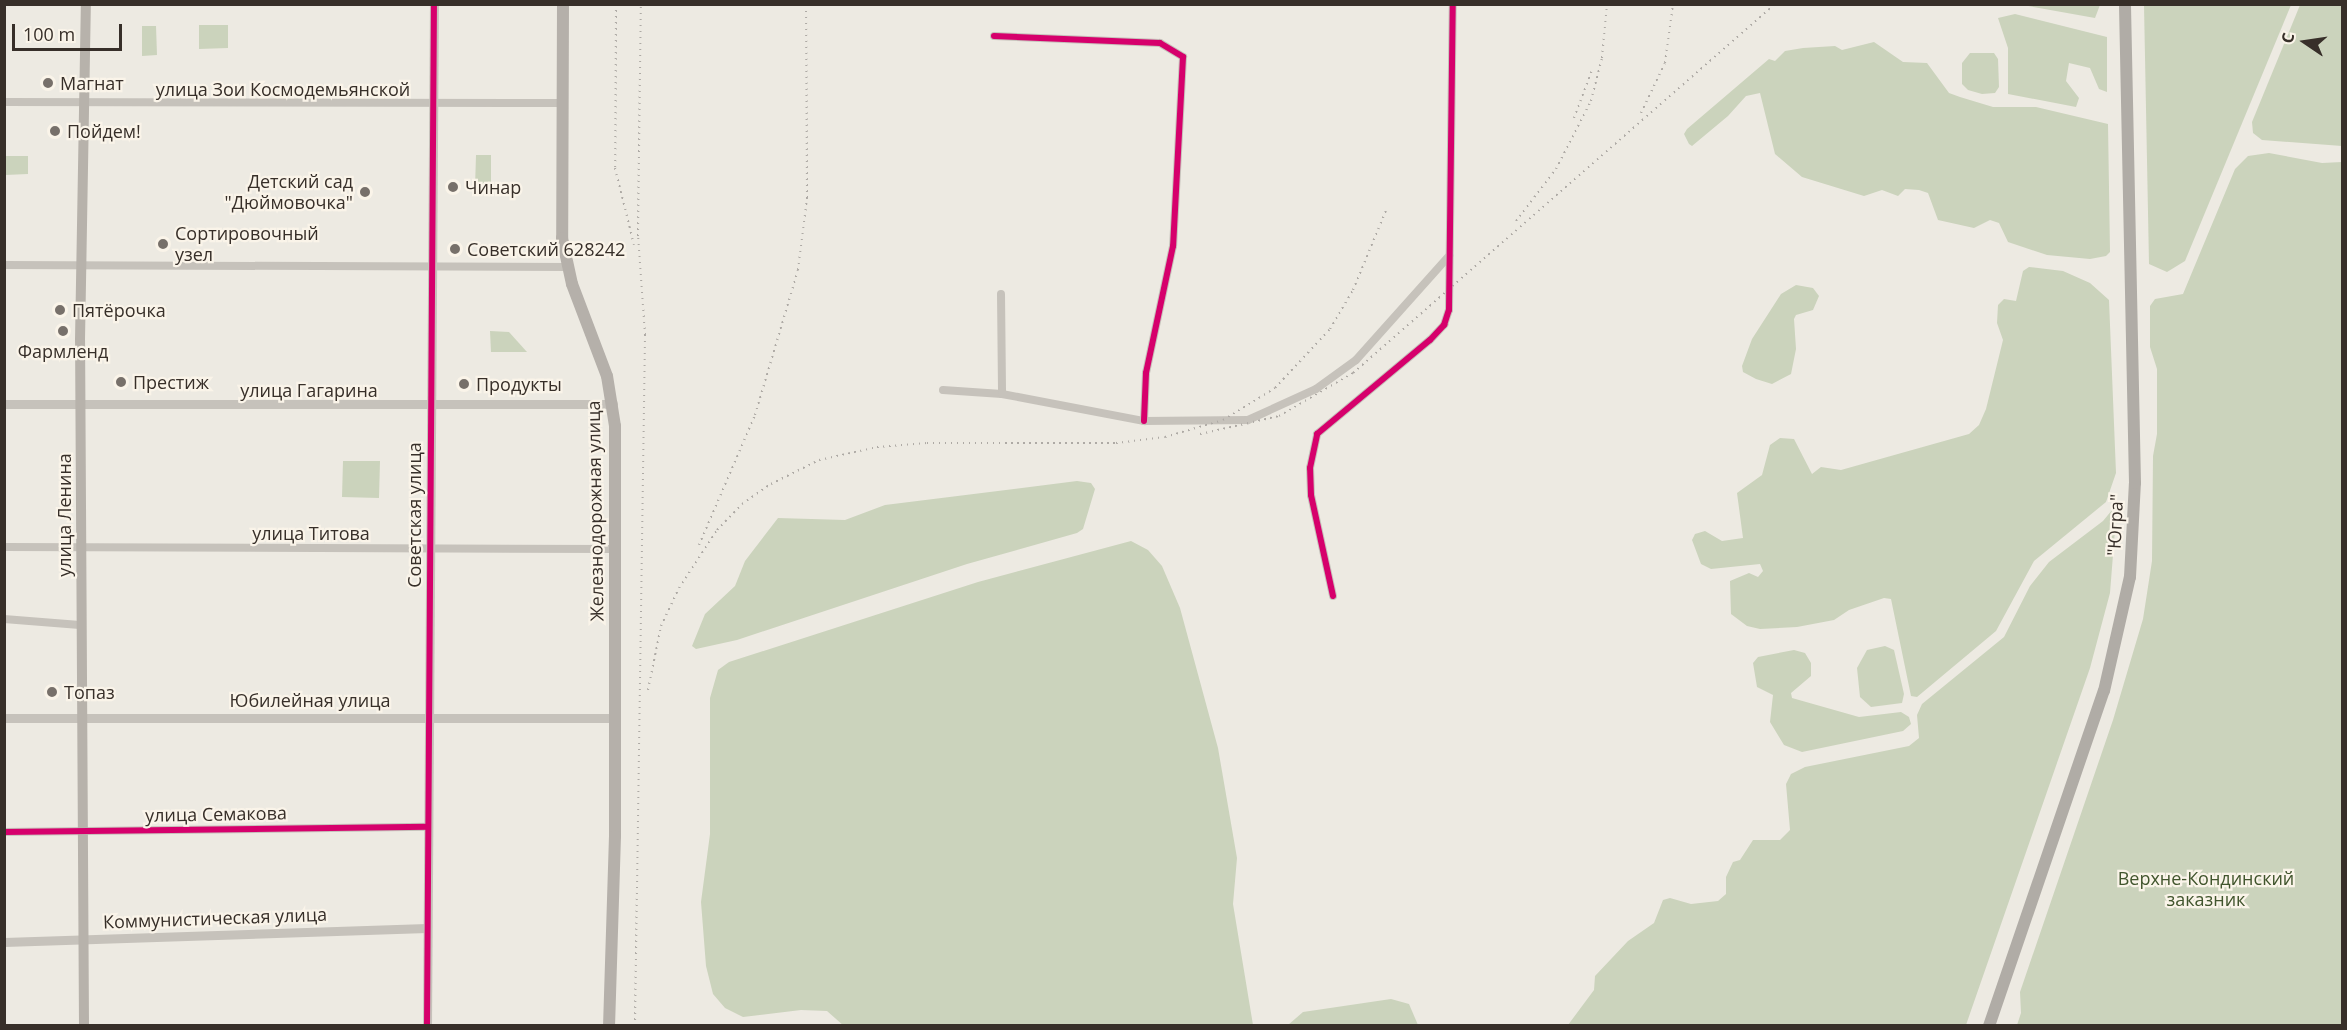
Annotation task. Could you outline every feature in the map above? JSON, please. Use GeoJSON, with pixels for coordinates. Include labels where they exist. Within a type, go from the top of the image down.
{"type":"FeatureCollection","features":[{"type":"Feature","properties":{"kind":"highway","name":"\"Югра\""},"geometry":{"type":"LineString","coordinates":[[1989,1026],[2104,692],[2130,578],[2135,483],[2125,4]]}},
{"type":"Feature","properties":{"kind":"main road","name":"улица Ленина"},"geometry":{"type":"LineString","coordinates":[[84,1026],[80,717],[80,405],[86,4]]}},
{"type":"Feature","properties":{"kind":"main road","name":"Железнодорожная улица"},"geometry":{"type":"LineString","coordinates":[[563,4],[560,208],[568,267],[601,355],[613,404],[616,718],[609,1026]]}},
{"type":"Feature","properties":{"kind":"street","name":"Советская улица"},"geometry":{"type":"LineString","coordinates":[[428,1026],[429,406],[435,4]]}},
{"type":"Feature","properties":{"kind":"street"},"geometry":{"type":"LineString","coordinates":[[1333,596],[1311,495],[1315,440],[1326,423],[1444,325],[1449,310],[1453,4]]}},
{"type":"Feature","properties":{"kind":"street"},"geometry":{"type":"LineString","coordinates":[[994,36],[1160,43],[1183,57],[1173,246],[1146,373],[1144,421]]}},
{"type":"Feature","properties":{"kind":"street","name":"улица Зои Космодемьянской"},"geometry":{"type":"LineString","coordinates":[[4,102],[434,105],[561,103]]}},
{"type":"Feature","properties":{"kind":"street"},"geometry":{"type":"LineString","coordinates":[[943,390],[1002,394],[1144,421],[1248,420],[1316,389],[1374,342],[1449,256]]}},
{"type":"Feature","properties":{"kind":"street"},"geometry":{"type":"LineString","coordinates":[[4,265],[568,267]]}},
{"type":"Feature","properties":{"kind":"street"},"geometry":{"type":"LineString","coordinates":[[1001,294],[1002,394]]}},
{"type":"Feature","properties":{"kind":"street","name":"улица Гагарина"},"geometry":{"type":"LineString","coordinates":[[4,404],[429,406],[613,404]]}},
{"type":"Feature","properties":{"kind":"street","name":"улица Титова"},"geometry":{"type":"LineString","coordinates":[[4,547],[616,549]]}},
{"type":"Feature","properties":{"kind":"street"},"geometry":{"type":"LineString","coordinates":[[4,619],[80,625]]}},
{"type":"Feature","properties":{"kind":"street","name":"Юбилейная улица"},"geometry":{"type":"LineString","coordinates":[[4,718],[616,718]]}},
{"type":"Feature","properties":{"kind":"street","name":"улица Семакова"},"geometry":{"type":"LineString","coordinates":[[4,832],[428,827]]}},
{"type":"Feature","properties":{"kind":"street","name":"Коммунистическая улица"},"geometry":{"type":"LineString","coordinates":[[4,942],[427,928]]}},
{"type":"Feature","properties":{"kind":"green space"},"geometry":{"type":"Polygon","coordinates":[[[2023,5],[2100,5],[2095,18],[2023,5]]]}},
{"type":"Feature","properties":{"kind":"green space"},"geometry":{"type":"Polygon","coordinates":[[[2144,5],[2291,5],[2185,261],[2167,272],[2149,264],[2144,5]]]}},
{"type":"Feature","properties":{"kind":"green space"},"geometry":{"type":"Polygon","coordinates":[[[2300,5],[2342,5],[2342,146],[2262,140],[2253,133],[2252,122],[2300,5]]]}},
{"type":"Feature","properties":{"kind":"green space"},"geometry":{"type":"Polygon","coordinates":[[[2015,14],[2107,37],[2107,92],[2099,89],[2090,68],[2069,63],[2066,81],[2079,98],[2076,107],[2008,94],[2008,48],[1998,18],[2015,14]]]}},
{"type":"Feature","properties":{"kind":"green space"},"geometry":{"type":"Polygon","coordinates":[[[199,25],[228,25],[228,48],[199,49],[199,25]]]}},
{"type":"Feature","properties":{"kind":"green space"},"geometry":{"type":"Polygon","coordinates":[[[142,26],[156,26],[157,55],[142,56],[142,26]]]}},
{"type":"Feature","properties":{"kind":"green space"},"geometry":{"type":"Polygon","coordinates":[[[1874,42],[1903,62],[1927,63],[1949,93],[1960,97],[1993,107],[2036,107],[2108,124],[2110,252],[2106,256],[2090,259],[2047,255],[2008,242],[1999,223],[1990,220],[1974,228],[1938,220],[1928,193],[1919,190],[1905,189],[1898,196],[1882,190],[1864,196],[1802,177],[1775,154],[1760,93],[1746,96],[1728,116],[1692,146],[1689,144],[1684,134],[1687,129],[1769,59],[1775,61],[1785,51],[1803,48],[1835,46],[1842,50],[1874,42]]]}},
{"type":"Feature","properties":{"kind":"green space"},"geometry":{"type":"Polygon","coordinates":[[[1970,53],[1994,53],[1998,59],[1999,87],[1995,93],[1982,94],[1968,90],[1962,84],[1962,63],[1970,53]]]}},
{"type":"Feature","properties":{"kind":"green space","name":"Верхне-Кондинский заказник"},"geometry":{"type":"Polygon","coordinates":[[[2269,153],[2322,163],[2342,162],[2342,1025],[2017,1025],[2021,1013],[2020,992],[2113,720],[2143,619],[2152,561],[2153,456],[2157,434],[2157,369],[2150,347],[2150,306],[2155,299],[2183,294],[2235,169],[2248,156],[2269,153]]]}},
{"type":"Feature","properties":{"kind":"green space"},"geometry":{"type":"Polygon","coordinates":[[[476,155],[491,155],[491,187],[487,190],[475,187],[476,155]]]}},
{"type":"Feature","properties":{"kind":"green space"},"geometry":{"type":"Polygon","coordinates":[[[5,156],[28,156],[28,174],[5,175],[5,156]]]}},
{"type":"Feature","properties":{"kind":"green space"},"geometry":{"type":"Polygon","coordinates":[[[2029,267],[2063,271],[2090,283],[2109,300],[2116,473],[2106,502],[2034,561],[1996,631],[1917,697],[1911,696],[1891,599],[1884,598],[1849,610],[1834,620],[1797,627],[1760,629],[1747,626],[1731,614],[1730,581],[1749,573],[1758,577],[1763,571],[1760,564],[1711,569],[1701,564],[1692,540],[1695,534],[1705,531],[1722,541],[1743,538],[1737,493],[1762,475],[1770,445],[1780,438],[1794,439],[1812,474],[1821,467],[1841,470],[1969,434],[1979,425],[1986,409],[2003,340],[1997,323],[1998,305],[2004,299],[2016,301],[2023,271],[2029,267]]]}},
{"type":"Feature","properties":{"kind":"green space"},"geometry":{"type":"Polygon","coordinates":[[[1796,285],[1813,288],[1819,296],[1813,310],[1796,315],[1794,319],[1796,349],[1791,374],[1772,384],[1756,379],[1743,372],[1742,366],[1752,339],[1781,294],[1796,285]]]}},
{"type":"Feature","properties":{"kind":"green space"},"geometry":{"type":"Polygon","coordinates":[[[490,331],[509,332],[527,352],[491,352],[490,331]]]}},
{"type":"Feature","properties":{"kind":"green space"},"geometry":{"type":"Polygon","coordinates":[[[343,461],[380,461],[379,498],[342,497],[343,461]]]}},
{"type":"Feature","properties":{"kind":"green space"},"geometry":{"type":"Polygon","coordinates":[[[1077,481],[1091,483],[1095,489],[1083,529],[1077,533],[967,564],[737,640],[696,649],[692,646],[705,614],[735,586],[745,561],[778,518],[845,520],[885,505],[1077,481]]]}},
{"type":"Feature","properties":{"kind":"green space"},"geometry":{"type":"Polygon","coordinates":[[[2117,504],[2110,593],[2090,668],[1966,1025],[1568,1025],[1594,990],[1595,976],[1628,941],[1654,923],[1663,900],[1670,898],[1691,904],[1718,901],[1726,894],[1726,877],[1733,862],[1740,860],[1753,840],[1780,840],[1790,830],[1786,784],[1791,774],[1805,767],[1909,746],[1919,738],[1917,715],[1922,704],[2004,637],[2030,586],[2049,562],[2103,521],[2117,504]]]}},
{"type":"Feature","properties":{"kind":"green space"},"geometry":{"type":"Polygon","coordinates":[[[1131,541],[1148,550],[1162,566],[1180,608],[1218,748],[1237,858],[1233,904],[1253,1025],[844,1026],[827,1011],[801,1010],[743,1017],[725,1008],[713,994],[706,966],[701,902],[710,834],[710,698],[718,670],[729,662],[978,582],[1131,541]]]}},
{"type":"Feature","properties":{"kind":"green space"},"geometry":{"type":"Polygon","coordinates":[[[1885,646],[1894,650],[1904,694],[1902,703],[1871,707],[1860,697],[1857,668],[1867,650],[1885,646]]]}},
{"type":"Feature","properties":{"kind":"green space"},"geometry":{"type":"Polygon","coordinates":[[[1794,650],[1805,653],[1811,663],[1811,676],[1791,693],[1792,698],[1859,717],[1901,712],[1909,717],[1911,724],[1903,731],[1802,752],[1784,745],[1770,722],[1773,695],[1757,687],[1753,663],[1758,657],[1794,650]]]}},
{"type":"Feature","properties":{"kind":"green space"},"geometry":{"type":"Polygon","coordinates":[[[1391,999],[1409,1004],[1418,1025],[1288,1025],[1303,1012],[1391,999]]]}},
{"type":"Feature","properties":{"kind":"railway"},"geometry":{"type":"LineString","coordinates":[[616,4],[615,168],[634,245]]}},
{"type":"Feature","properties":{"kind":"railway"},"geometry":{"type":"LineString","coordinates":[[635,1026],[645,335],[638,236],[641,4]]}},
{"type":"Feature","properties":{"kind":"railway"},"geometry":{"type":"LineString","coordinates":[[1516,221],[1556,169],[1591,101],[1602,58],[1607,4]]}},
{"type":"Feature","properties":{"kind":"railway"},"geometry":{"type":"LineString","coordinates":[[1641,113],[1665,63],[1673,4]]}},
{"type":"Feature","properties":{"kind":"railway"},"geometry":{"type":"LineString","coordinates":[[1200,434],[1279,416],[1353,373],[1775,4]]}},
{"type":"Feature","properties":{"kind":"railway"},"geometry":{"type":"LineString","coordinates":[[699,545],[755,415],[798,270],[807,198],[806,9]]}},
{"type":"Feature","properties":{"kind":"railway"},"geometry":{"type":"LineString","coordinates":[[1574,118],[1592,70]]}},
{"type":"Feature","properties":{"kind":"railway"},"geometry":{"type":"LineString","coordinates":[[648,690],[661,626],[679,588],[717,530],[742,504],[771,484],[819,460],[877,447],[927,443],[1116,443],[1165,437],[1223,420],[1275,388],[1330,329],[1353,290],[1387,208]]}},
{"type":"Feature","properties":{"kind":"cycle path"},"geometry":{"type":"LineString","coordinates":[[427,1026],[434,4]]}},
{"type":"Feature","properties":{"kind":"cycle path"},"geometry":{"type":"LineString","coordinates":[[1333,596],[1311,495],[1310,468],[1317,434],[1430,340],[1444,325],[1449,310],[1453,4]]}},
{"type":"Feature","properties":{"kind":"cycle path"},"geometry":{"type":"LineString","coordinates":[[994,36],[1160,43],[1183,57],[1173,246],[1146,373],[1144,421]]}},
{"type":"Feature","properties":{"kind":"cycle path"},"geometry":{"type":"LineString","coordinates":[[4,832],[428,827]]}},
{"type":"Feature","properties":{"kind":"place","name":"Магнат"},"geometry":{"type":"Point","coordinates":[48,83]}},
{"type":"Feature","properties":{"kind":"place","name":"Пойдем!"},"geometry":{"type":"Point","coordinates":[55,131]}},
{"type":"Feature","properties":{"kind":"place","name":"Чинар"},"geometry":{"type":"Point","coordinates":[453,187]}},
{"type":"Feature","properties":{"kind":"place","name":"Детский сад \"Дюймовочка\""},"geometry":{"type":"Point","coordinates":[365,192]}},
{"type":"Feature","properties":{"kind":"place","name":"Сортировочный узел"},"geometry":{"type":"Point","coordinates":[163,244]}},
{"type":"Feature","properties":{"kind":"place","name":"Советский 628242"},"geometry":{"type":"Point","coordinates":[455,249]}},
{"type":"Feature","properties":{"kind":"place","name":"Пятёрочка"},"geometry":{"type":"Point","coordinates":[60,310]}},
{"type":"Feature","properties":{"kind":"place","name":"Фармленд"},"geometry":{"type":"Point","coordinates":[63,331]}},
{"type":"Feature","properties":{"kind":"place","name":"Престиж"},"geometry":{"type":"Point","coordinates":[121,382]}},
{"type":"Feature","properties":{"kind":"place","name":"Продукты"},"geometry":{"type":"Point","coordinates":[464,384]}},
{"type":"Feature","properties":{"kind":"place","name":"Топаз"},"geometry":{"type":"Point","coordinates":[52,692]}}]}
